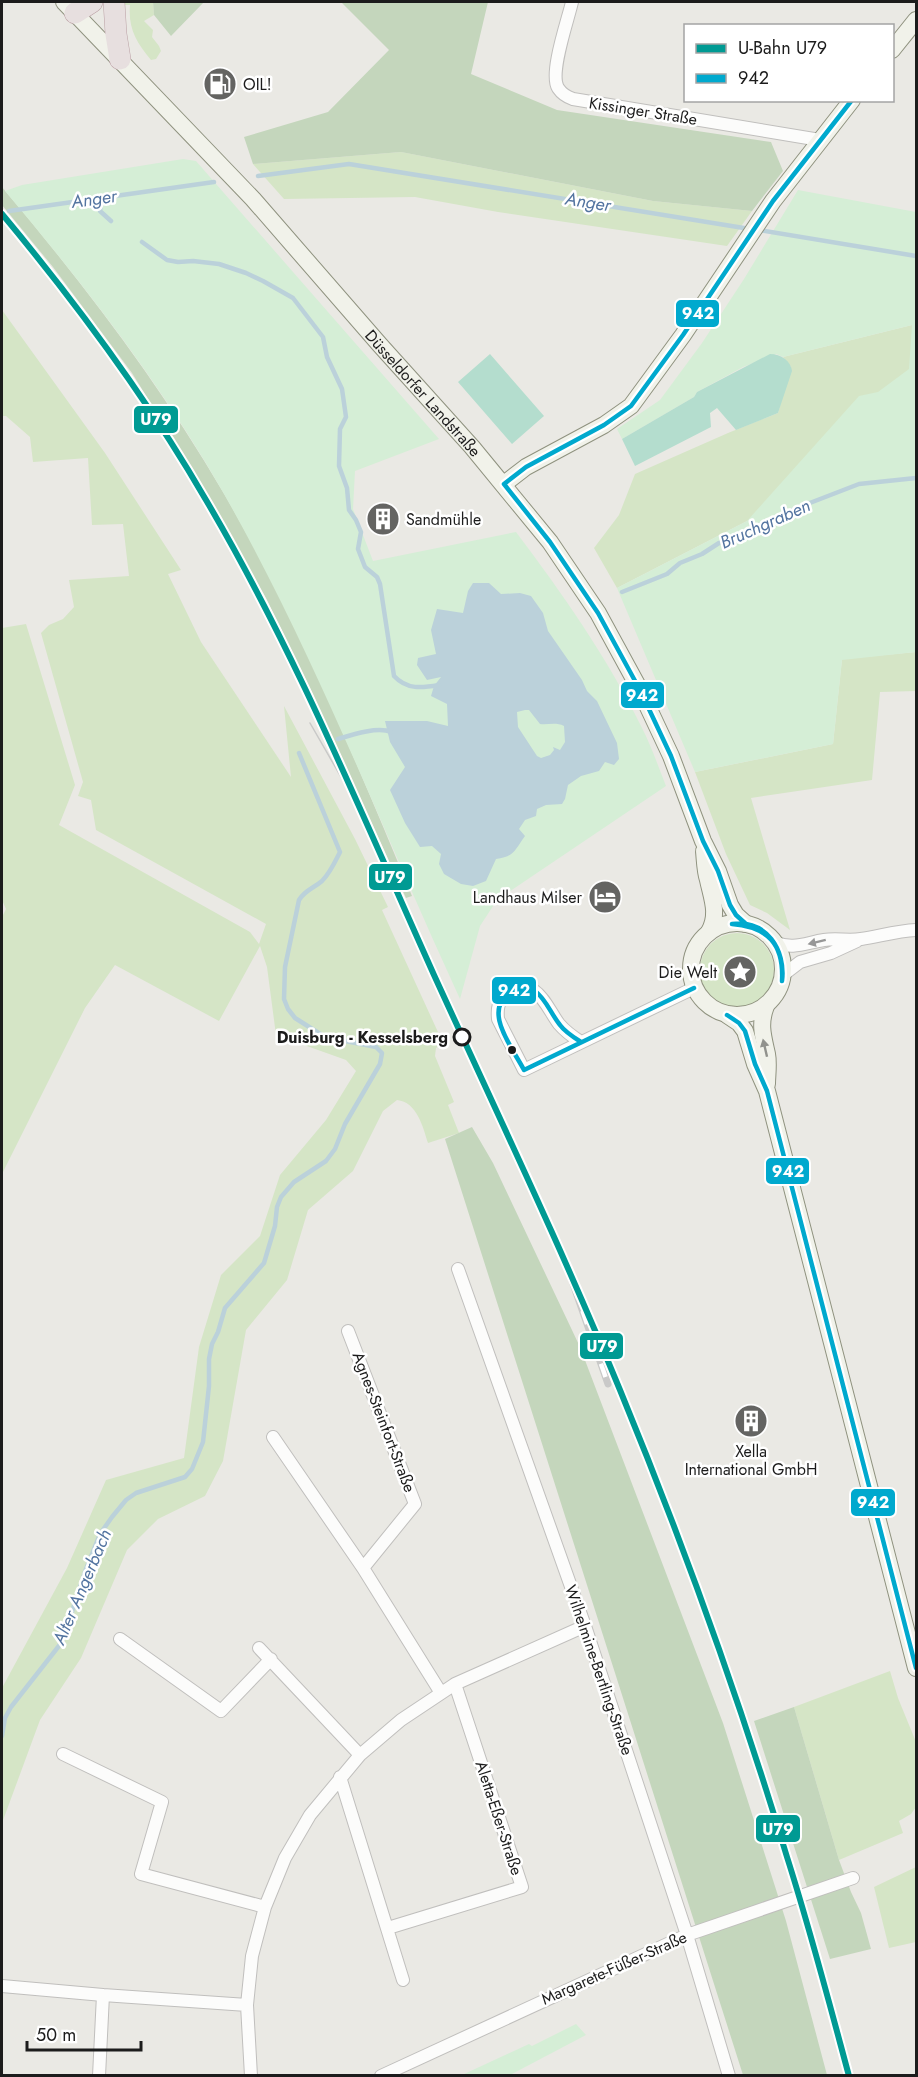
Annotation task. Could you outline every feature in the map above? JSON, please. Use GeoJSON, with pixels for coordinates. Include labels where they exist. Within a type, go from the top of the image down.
{"type":"FeatureCollection","features":[{"type":"Feature","properties":{"kind":"highway"},"geometry":{"type":"LineString","coordinates":[[114,2],[120,59]]}},
{"type":"Feature","properties":{"kind":"main road","name":"Düsseldorfer Landstraße"},"geometry":{"type":"LineString","coordinates":[[77,5],[120,59],[253,199],[504,484],[550,542],[598,613],[640,690],[671,756],[730,905],[736,915],[746,924]]}},
{"type":"Feature","properties":{"kind":"main road"},"geometry":{"type":"LineString","coordinates":[[894,48],[916,20]]}},
{"type":"Feature","properties":{"kind":"main road"},"geometry":{"type":"LineString","coordinates":[[504,484],[526,467],[604,425],[631,406],[683,335],[761,217],[850,102]]}},
{"type":"Feature","properties":{"kind":"main road","name":"Düsseldorfer Landstraße"},"geometry":{"type":"LineString","coordinates":[[703,841],[707,877],[715,908],[715,922],[709,932]]}},
{"type":"Feature","properties":{"kind":"main road"},"geometry":{"type":"LineString","coordinates":[[767,1091],[767,1057],[761,1018],[766,1006],[777,992],[783,975],[782,957],[774,942],[762,930],[746,924],[728,924],[709,932],[696,948],[691,967],[694,987],[708,1005],[739,1023],[746,1031],[754,1064],[767,1091],[916,1668]]}},
{"type":"Feature","properties":{"kind":"main road"},"geometry":{"type":"LineString","coordinates":[[727,1015],[750,1014],[766,1006]]}},
{"type":"Feature","properties":{"kind":"street","name":"Kissinger Straße"},"geometry":{"type":"LineString","coordinates":[[573,2],[555,72],[557,87],[565,95],[573,99],[820,140]]}},
{"type":"Feature","properties":{"kind":"street"},"geometry":{"type":"LineString","coordinates":[[774,942],[785,947],[796,947],[825,939],[860,939],[916,930]]}},
{"type":"Feature","properties":{"kind":"street"},"geometry":{"type":"LineString","coordinates":[[783,975],[800,962],[831,953],[860,939]]}},
{"type":"Feature","properties":{"kind":"street"},"geometry":{"type":"LineString","coordinates":[[580,1042],[561,1026],[538,993],[525,988],[515,990],[500,1001],[497,1010],[498,1019],[524,1070],[694,987]]}},
{"type":"Feature","properties":{"kind":"street","name":"Wilhelmine-Bertling-Straße"},"geometry":{"type":"LineString","coordinates":[[458,1269],[585,1626],[687,1935],[729,2076]]}},
{"type":"Feature","properties":{"kind":"street","name":"Agnes-Steinfort-Straße"},"geometry":{"type":"LineString","coordinates":[[348,1331],[415,1504],[363,1568]]}},
{"type":"Feature","properties":{"kind":"street"},"geometry":{"type":"LineString","coordinates":[[273,1437],[363,1568],[441,1693]]}},
{"type":"Feature","properties":{"kind":"street"},"geometry":{"type":"LineString","coordinates":[[251,2076],[247,2005],[252,1956],[265,1907],[285,1858],[310,1815],[360,1755],[401,1720],[455,1684],[585,1626]]}},
{"type":"Feature","properties":{"kind":"street"},"geometry":{"type":"LineString","coordinates":[[120,1639],[221,1711],[271,1659]]}},
{"type":"Feature","properties":{"kind":"street"},"geometry":{"type":"LineString","coordinates":[[259,1648],[360,1755]]}},
{"type":"Feature","properties":{"kind":"street","name":"Aletta-Eßer-Straße"},"geometry":{"type":"LineString","coordinates":[[388,1928],[522,1887],[455,1684]]}},
{"type":"Feature","properties":{"kind":"street"},"geometry":{"type":"LineString","coordinates":[[63,1754],[162,1802],[141,1874],[265,1907]]}},
{"type":"Feature","properties":{"kind":"street"},"geometry":{"type":"LineString","coordinates":[[340,1777],[404,1980]]}},
{"type":"Feature","properties":{"kind":"street","name":"Margarete-Füßer-Straße"},"geometry":{"type":"LineString","coordinates":[[381,2076],[687,1935],[854,1878]]}},
{"type":"Feature","properties":{"kind":"street"},"geometry":{"type":"LineString","coordinates":[[2,1986],[247,2005]]}},
{"type":"Feature","properties":{"kind":"street"},"geometry":{"type":"LineString","coordinates":[[99,2076],[104,1995]]}},
{"type":"Feature","properties":{"kind":"green space"},"geometry":{"type":"Polygon","coordinates":[[[122,2],[153,2],[154,15],[144,21],[153,30],[152,37],[161,51],[156,59],[151,60],[137,41],[130,21],[130,5],[121,5],[122,2]]]}},
{"type":"Feature","properties":{"kind":"green space"},"geometry":{"type":"Polygon","coordinates":[[[153,2],[204,2],[171,36],[154,15],[153,2]]]}},
{"type":"Feature","properties":{"kind":"green space"},"geometry":{"type":"Polygon","coordinates":[[[341,2],[488,2],[471,74],[557,110],[771,142],[783,171],[752,211],[653,201],[401,152],[253,164],[244,137],[328,112],[389,50],[341,2]]]}},
{"type":"Feature","properties":{"kind":"green space"},"geometry":{"type":"Polygon","coordinates":[[[401,152],[653,201],[752,211],[727,246],[498,212],[415,197],[284,199],[253,164],[401,152]]]}},
{"type":"Feature","properties":{"kind":"green space"},"geometry":{"type":"Polygon","coordinates":[[[183,159],[196,161],[439,439],[355,471],[353,509],[373,561],[516,532],[567,602],[614,675],[645,733],[666,786],[497,900],[480,926],[460,999],[319,680],[289,617],[224,494],[149,375],[93,300],[5,191],[22,185],[183,159]]]}},
{"type":"Feature","properties":{"kind":"green space"},"geometry":{"type":"Polygon","coordinates":[[[2,187],[119,335],[173,412],[223,492],[301,640],[412,896],[406,898],[266,598],[210,499],[132,373],[53,267],[2,205],[2,187]]]}},
{"type":"Feature","properties":{"kind":"green space"},"geometry":{"type":"Polygon","coordinates":[[[798,190],[916,212],[916,652],[842,660],[833,744],[695,772],[617,588],[747,521],[859,396],[878,392],[909,369],[912,325],[783,357],[776,354],[743,367],[697,392],[694,397],[622,439],[617,429],[660,400],[702,343],[798,190]]]}},
{"type":"Feature","properties":{"kind":"green space"},"geometry":{"type":"Polygon","coordinates":[[[2,310],[105,453],[181,570],[168,574],[201,642],[291,777],[284,706],[355,839],[388,907],[382,910],[443,1043],[436,1048],[435,1056],[454,1102],[448,1105],[459,1133],[428,1143],[414,1110],[410,1105],[397,1100],[383,1111],[353,1171],[308,1210],[287,1280],[246,1330],[223,1461],[205,1496],[158,1519],[127,1550],[81,1658],[40,1720],[2,1823],[2,1688],[67,1568],[106,1480],[184,1458],[199,1347],[221,1275],[260,1236],[280,1175],[326,1120],[356,1071],[346,1060],[276,1035],[267,967],[260,946],[219,1021],[115,965],[85,1008],[2,1174],[2,917],[6,909],[2,900],[2,628],[26,624],[75,785],[59,825],[250,932],[259,944],[266,924],[96,830],[91,800],[78,796],[83,782],[41,633],[49,625],[63,619],[74,607],[69,580],[129,576],[123,524],[92,525],[88,458],[33,462],[30,437],[6,416],[2,416],[2,310]]]}},
{"type":"Feature","properties":{"kind":"green space"},"geometry":{"type":"Polygon","coordinates":[[[912,325],[916,468],[747,521],[617,588],[594,548],[619,515],[635,474],[778,413],[791,367],[783,357],[912,325]]]}},
{"type":"Feature","properties":{"kind":"green space"},"geometry":{"type":"Polygon","coordinates":[[[490,354],[544,416],[512,444],[458,382],[490,354]]]}},
{"type":"Feature","properties":{"kind":"green space"},"geometry":{"type":"Polygon","coordinates":[[[770,354],[785,359],[792,371],[778,413],[736,430],[717,408],[710,413],[711,427],[635,466],[622,439],[694,397],[697,392],[770,354]]]}},
{"type":"Feature","properties":{"kind":"green space"},"geometry":{"type":"Polygon","coordinates":[[[916,652],[916,691],[880,692],[872,780],[751,798],[790,930],[767,913],[750,905],[726,854],[695,772],[833,744],[842,659],[916,652]]]}},
{"type":"Feature","properties":{"kind":"green space"},"geometry":{"type":"Polygon","coordinates":[[[737,933],[751,936],[763,944],[771,956],[774,970],[771,984],[763,996],[751,1004],[737,1007],[723,1004],[711,996],[703,984],[700,970],[703,956],[711,944],[723,936],[737,933]]]}},
{"type":"Feature","properties":{"kind":"green space"},"geometry":{"type":"Polygon","coordinates":[[[472,1127],[493,1163],[580,1347],[723,1723],[786,1921],[827,2075],[743,2075],[445,1139],[472,1127]]]}},
{"type":"Feature","properties":{"kind":"green space"},"geometry":{"type":"Polygon","coordinates":[[[890,1671],[916,1742],[916,1807],[911,1814],[899,1821],[903,1833],[839,1860],[794,1707],[890,1671]]]}},
{"type":"Feature","properties":{"kind":"green space"},"geometry":{"type":"Polygon","coordinates":[[[794,1707],[839,1860],[861,1913],[871,1949],[830,1959],[754,1721],[794,1707]]]}},
{"type":"Feature","properties":{"kind":"green space"},"geometry":{"type":"Polygon","coordinates":[[[916,1867],[916,1942],[889,1948],[874,1887],[916,1867]]]}},
{"type":"Feature","properties":{"kind":"green space"},"geometry":{"type":"Polygon","coordinates":[[[576,2024],[586,2035],[510,2075],[462,2075],[529,2044],[532,2046],[576,2024]]]}},
{"type":"Feature","properties":{"kind":"water"},"geometry":{"type":"Polygon","coordinates":[[[473,583],[489,583],[501,594],[520,593],[531,596],[543,613],[548,631],[582,680],[587,691],[597,701],[617,743],[619,759],[614,765],[605,762],[599,771],[581,776],[568,785],[562,804],[546,805],[537,809],[536,816],[525,820],[519,829],[525,836],[516,849],[507,857],[496,859],[486,881],[473,886],[461,884],[444,874],[439,864],[441,854],[432,846],[420,847],[405,823],[390,790],[405,767],[390,742],[385,721],[427,721],[448,726],[447,704],[431,696],[434,686],[441,677],[427,680],[417,665],[418,658],[436,654],[431,630],[437,609],[463,613],[468,591],[473,583]],[[529,710],[517,712],[518,727],[537,756],[541,758],[550,755],[554,750],[553,747],[560,750],[565,742],[564,726],[540,724],[529,710]]]}},
{"type":"Feature","properties":{"kind":"waterway","name":"Anger"},"geometry":{"type":"LineString","coordinates":[[258,176],[349,164],[750,229]]}},
{"type":"Feature","properties":{"kind":"waterway","name":"Anger"},"geometry":{"type":"LineString","coordinates":[[9,211],[214,182]]}},
{"type":"Feature","properties":{"kind":"waterway","name":"Alter Angerbach"},"geometry":{"type":"LineString","coordinates":[[108,197],[101,204],[100,211],[111,221]]}},
{"type":"Feature","properties":{"kind":"waterway","name":"Anger"},"geometry":{"type":"LineString","coordinates":[[759,230],[916,256]]}},
{"type":"Feature","properties":{"kind":"waterway","name":"Alter Angerbach"},"geometry":{"type":"LineString","coordinates":[[142,242],[167,260],[219,264],[263,281],[293,298],[323,337],[327,357],[342,389],[346,417],[340,429],[339,466],[347,488],[349,510],[361,532],[358,549],[365,567],[377,577],[380,584],[394,676],[409,686],[439,685]]}},
{"type":"Feature","properties":{"kind":"waterway","name":"Bruchgraben"},"geometry":{"type":"LineString","coordinates":[[622,592],[667,574],[680,563],[702,554],[719,543],[802,506],[859,484],[916,478]]}},
{"type":"Feature","properties":{"kind":"waterway","name":"Alter Angerbach"},"geometry":{"type":"LineString","coordinates":[[338,739],[379,730],[391,732]]}},
{"type":"Feature","properties":{"kind":"waterway","name":"Alter Angerbach"},"geometry":{"type":"LineString","coordinates":[[2,1736],[5,1718],[11,1707],[62,1642],[86,1569],[100,1534],[112,1517],[126,1500],[136,1493],[185,1477],[192,1469],[203,1442],[212,1344],[225,1308],[264,1263],[281,1197],[294,1182],[326,1161],[335,1149],[345,1124],[380,1064],[382,1053],[376,1047],[325,1037],[295,1018],[284,999],[285,967],[299,900],[325,878],[340,852],[299,753]]}},
{"type":"Feature","properties":{"kind":"tram line"},"geometry":{"type":"LineString","coordinates":[[310,723],[360,810]]}},
{"type":"Feature","properties":{"kind":"railway"},"geometry":{"type":"LineString","coordinates":[[564,1258],[608,1384]]}},
{"type":"Feature","properties":{"kind":"railway"},"geometry":{"type":"LineString","coordinates":[[610,1368],[620,1390]]}},
{"type":"Feature","properties":{"kind":"metro line","name":"U79"},"geometry":{"type":"LineString","coordinates":[[2,214],[110,352],[160,425],[238,557],[269,615],[326,734],[575,1285],[666,1505],[730,1680],[769,1798],[849,2076]]}},
{"type":"Feature","properties":{"kind":"transit line","name":"942"},"geometry":{"type":"LineString","coordinates":[[504,484],[526,467],[604,425],[631,406],[683,335],[773,201],[850,102]]}},
{"type":"Feature","properties":{"kind":"transit line","name":"942"},"geometry":{"type":"LineString","coordinates":[[504,484],[550,542],[598,613],[640,690],[671,756],[730,905],[736,915],[746,924]]}},
{"type":"Feature","properties":{"kind":"transit line","name":"942"},"geometry":{"type":"LineString","coordinates":[[732,924],[755,929],[771,940],[777,947],[780,957],[782,981]]}},
{"type":"Feature","properties":{"kind":"transit line","name":"942"},"geometry":{"type":"LineString","coordinates":[[732,924],[755,926],[771,939],[781,958],[782,981]]}},
{"type":"Feature","properties":{"kind":"transit line","name":"942"},"geometry":{"type":"LineString","coordinates":[[524,1070],[507,1039],[499,1017],[499,1007],[504,998],[513,991],[524,988],[535,991],[562,1028],[581,1042]]}},
{"type":"Feature","properties":{"kind":"transit line","name":"942"},"geometry":{"type":"LineString","coordinates":[[524,1070],[694,988]]}},
{"type":"Feature","properties":{"kind":"transit line","name":"942"},"geometry":{"type":"LineString","coordinates":[[727,1015],[739,1023],[745,1031],[755,1064],[767,1091],[916,1668]]}},
{"type":"Feature","properties":{"kind":"place","name":"OIL!"},"geometry":{"type":"Point","coordinates":[220,84]}},
{"type":"Feature","properties":{"kind":"place","name":"Sandmühle"},"geometry":{"type":"Point","coordinates":[383,519]}},
{"type":"Feature","properties":{"kind":"place","name":"Landhaus Milser"},"geometry":{"type":"Point","coordinates":[605,897]}},
{"type":"Feature","properties":{"kind":"place","name":"Die Welt"},"geometry":{"type":"Point","coordinates":[740,972]}},
{"type":"Feature","properties":{"kind":"place","name":"Duisburg - Kesselsberg"},"geometry":{"type":"Point","coordinates":[462,1037]}},
{"type":"Feature","properties":{"kind":"place","name":"Xella International GmbH"},"geometry":{"type":"Point","coordinates":[751,1421]}}]}
